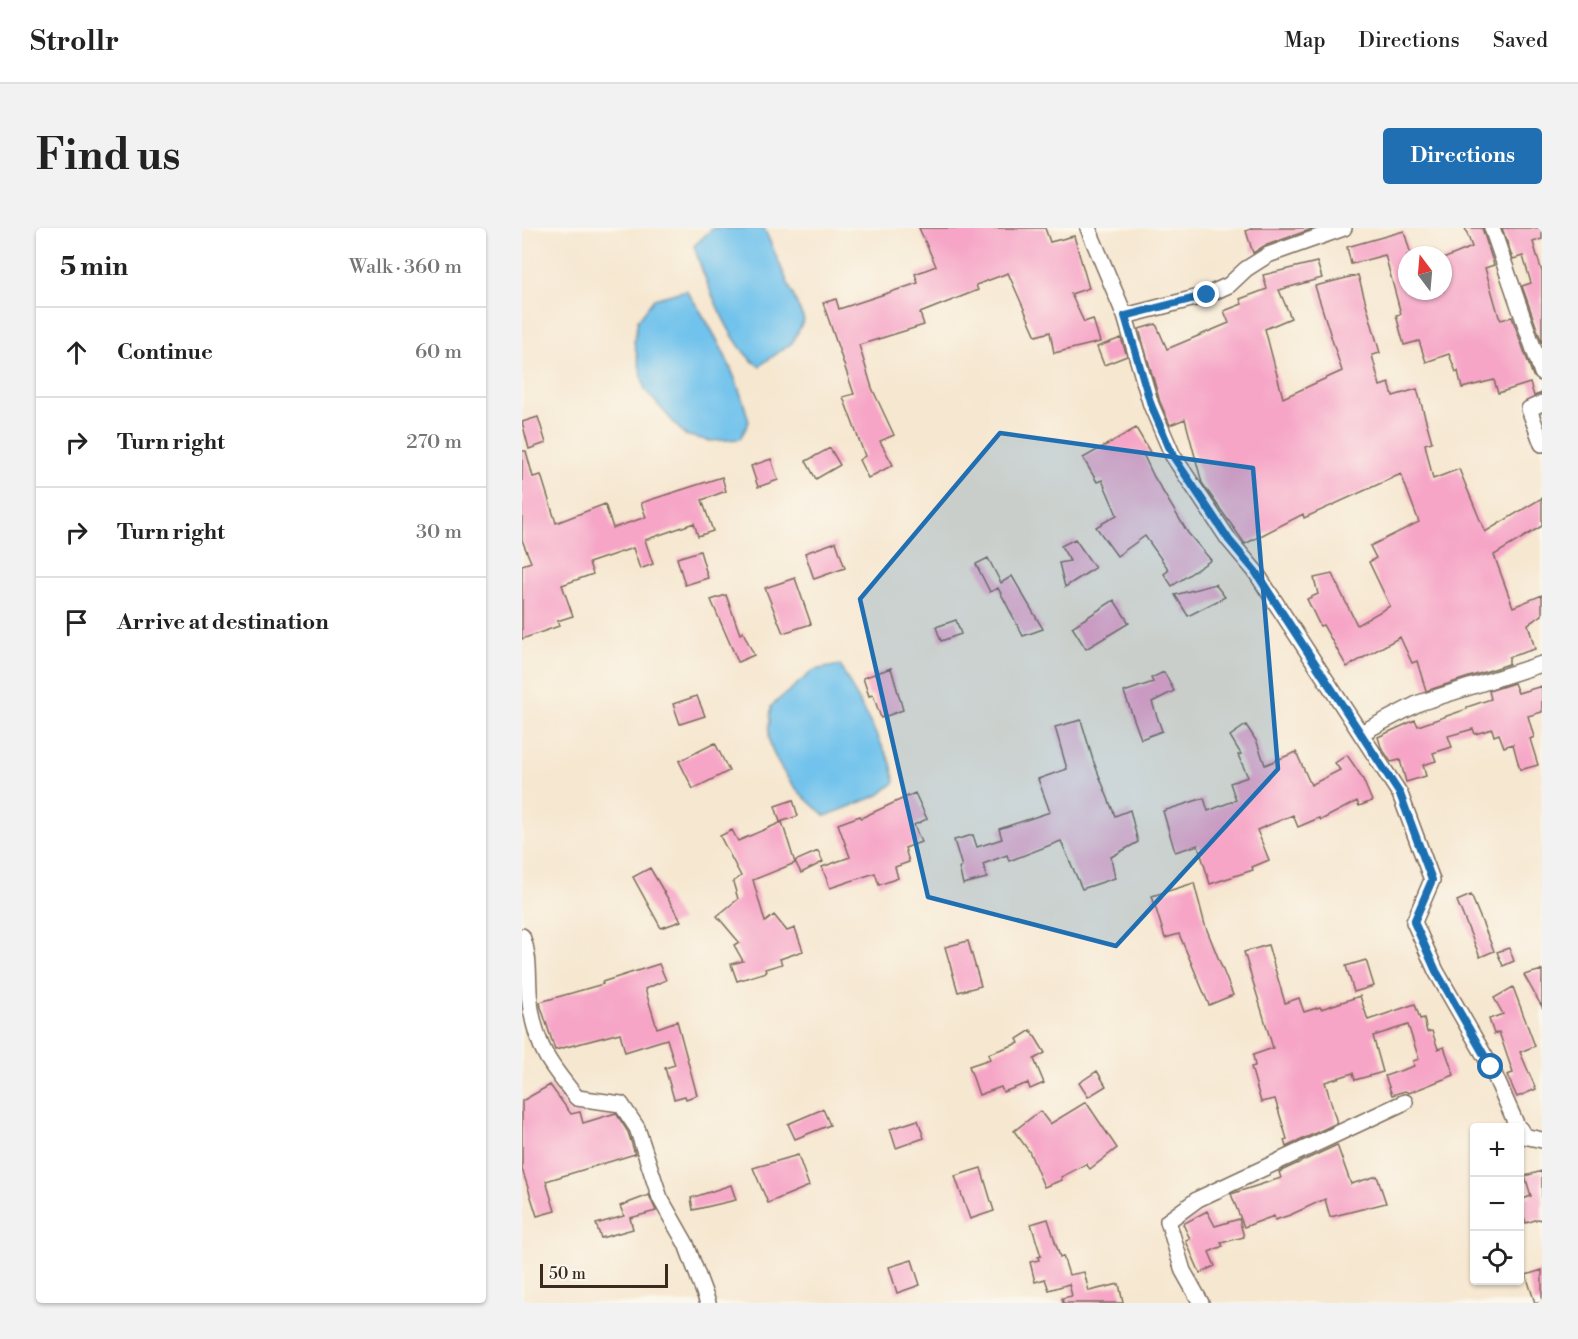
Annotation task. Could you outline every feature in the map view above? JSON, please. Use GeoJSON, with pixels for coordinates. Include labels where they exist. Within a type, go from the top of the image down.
{"type":"FeatureCollection","features":[{"type":"Feature","properties":{"kind":"street"},"geometry":{"type":"LineString","coordinates":[[1088,228],[1125,316],[1151,405],[1173,456],[1229,540],[1255,571],[1400,794],[1432,880],[1414,922],[1436,971],[1491,1067],[1516,1123]]}},
{"type":"Feature","properties":{"kind":"street"},"geometry":{"type":"LineString","coordinates":[[1125,316],[1207,295],[1229,285],[1246,269],[1268,255],[1344,228]]}},
{"type":"Feature","properties":{"kind":"street"},"geometry":{"type":"LineString","coordinates":[[1492,228],[1542,373]]}},
{"type":"Feature","properties":{"kind":"street"},"geometry":{"type":"LineString","coordinates":[[1542,403],[1529,409],[1542,444]]}},
{"type":"Feature","properties":{"kind":"street"},"geometry":{"type":"LineString","coordinates":[[1361,733],[1419,704],[1542,664]]}},
{"type":"Feature","properties":{"kind":"street"},"geometry":{"type":"LineString","coordinates":[[522,936],[529,955],[531,1008],[544,1057],[577,1098],[621,1104],[637,1128],[660,1198],[686,1244],[708,1303]]}},
{"type":"Feature","properties":{"kind":"street"},"geometry":{"type":"LineString","coordinates":[[1201,1303],[1183,1271],[1168,1221],[1198,1199],[1405,1101]]}},
{"type":"Feature","properties":{"kind":"street"},"geometry":{"type":"LineString","coordinates":[[1524,1136],[1542,1140]]}},
{"type":"Feature","properties":{"kind":"highlighted area"},"geometry":{"type":"Polygon","coordinates":[[[1000,433],[1253,468],[1278,769],[1116,946],[928,897],[860,599],[1000,433]]]}},
{"type":"Feature","properties":{"kind":"water"},"geometry":{"type":"Polygon","coordinates":[[[713,228],[764,228],[804,320],[792,343],[759,366],[738,345],[729,329],[712,294],[694,246],[713,228]]]}},
{"type":"Feature","properties":{"kind":"water"},"geometry":{"type":"Polygon","coordinates":[[[686,290],[706,320],[738,387],[749,422],[740,439],[710,441],[685,435],[645,390],[634,342],[638,320],[654,299],[686,290]]]}},
{"type":"Feature","properties":{"kind":"water"},"geometry":{"type":"Polygon","coordinates":[[[840,665],[891,763],[895,782],[879,795],[826,816],[792,784],[774,754],[769,739],[771,706],[814,670],[840,665]]]}},
{"type":"Feature","properties":{"kind":"building"},"geometry":{"type":"Polygon","coordinates":[[[919,228],[1045,228],[1050,242],[1074,236],[1089,288],[1071,294],[1084,322],[1093,319],[1100,342],[1054,353],[1050,332],[1036,336],[1008,273],[976,285],[978,290],[920,313],[924,325],[859,345],[872,388],[894,435],[880,441],[893,465],[868,478],[859,460],[865,456],[843,397],[854,394],[823,303],[836,299],[839,309],[918,283],[915,274],[936,266],[919,228]]]}},
{"type":"Feature","properties":{"kind":"building"},"geometry":{"type":"Polygon","coordinates":[[[1253,228],[1315,228],[1264,246],[1253,253],[1246,231],[1253,228]]]}},
{"type":"Feature","properties":{"kind":"building"},"geometry":{"type":"Polygon","coordinates":[[[1465,228],[1482,228],[1494,265],[1485,268],[1499,317],[1501,320],[1512,317],[1533,376],[1542,383],[1542,393],[1534,396],[1530,383],[1498,393],[1494,380],[1462,388],[1458,371],[1456,372],[1449,354],[1426,362],[1419,341],[1404,345],[1396,315],[1401,314],[1385,255],[1351,264],[1347,247],[1404,231],[1408,246],[1398,246],[1398,300],[1452,300],[1452,255],[1472,247],[1465,228]]]}},
{"type":"Feature","properties":{"kind":"building"},"geometry":{"type":"Polygon","coordinates":[[[1502,228],[1542,228],[1542,239],[1533,242],[1542,272],[1542,343],[1522,286],[1531,283],[1523,256],[1513,259],[1502,228]]]}},
{"type":"Feature","properties":{"kind":"building"},"geometry":{"type":"Polygon","coordinates":[[[1317,262],[1322,278],[1279,290],[1291,318],[1265,329],[1283,398],[1342,371],[1315,286],[1358,275],[1380,353],[1372,355],[1380,386],[1389,383],[1393,396],[1417,389],[1432,442],[1425,444],[1433,479],[1459,469],[1485,532],[1542,498],[1542,526],[1494,555],[1513,607],[1542,595],[1542,615],[1528,624],[1535,649],[1509,657],[1509,664],[1426,691],[1417,661],[1412,663],[1400,637],[1347,667],[1323,625],[1320,626],[1307,599],[1318,594],[1314,578],[1332,574],[1357,625],[1390,606],[1369,562],[1376,558],[1370,546],[1419,522],[1401,474],[1304,518],[1303,514],[1245,544],[1202,483],[1185,419],[1170,425],[1160,402],[1139,329],[1156,324],[1167,349],[1229,323],[1224,311],[1242,304],[1240,299],[1267,289],[1263,275],[1317,262]]]}},
{"type":"Feature","properties":{"kind":"building"},"geometry":{"type":"Polygon","coordinates":[[[1121,338],[1127,356],[1104,365],[1097,347],[1121,338]]]}},
{"type":"Feature","properties":{"kind":"building"},"geometry":{"type":"Polygon","coordinates":[[[538,417],[546,443],[529,449],[522,422],[538,417]]]}},
{"type":"Feature","properties":{"kind":"building"},"geometry":{"type":"Polygon","coordinates":[[[1136,428],[1150,452],[1144,456],[1154,477],[1188,533],[1211,560],[1172,586],[1164,574],[1169,570],[1145,536],[1117,556],[1096,527],[1117,515],[1102,480],[1097,482],[1083,458],[1136,428]]]}},
{"type":"Feature","properties":{"kind":"building"},"geometry":{"type":"Polygon","coordinates":[[[830,448],[840,465],[816,479],[806,461],[830,448]]]}},
{"type":"Feature","properties":{"kind":"building"},"geometry":{"type":"Polygon","coordinates":[[[522,451],[526,451],[533,477],[541,475],[556,523],[605,504],[613,528],[646,517],[641,503],[653,499],[722,477],[726,491],[702,500],[713,531],[698,536],[694,523],[645,540],[653,564],[640,569],[633,548],[589,563],[593,574],[562,585],[573,616],[557,621],[559,626],[522,639],[522,565],[531,562],[522,540],[522,451]]]}},
{"type":"Feature","properties":{"kind":"building"},"geometry":{"type":"Polygon","coordinates":[[[771,459],[778,480],[758,487],[751,466],[771,459]]]}},
{"type":"Feature","properties":{"kind":"building"},"geometry":{"type":"Polygon","coordinates":[[[1075,539],[1095,568],[1065,587],[1059,563],[1070,561],[1061,546],[1075,539]]]}},
{"type":"Feature","properties":{"kind":"building"},"geometry":{"type":"Polygon","coordinates":[[[836,542],[845,568],[814,579],[805,553],[836,542]]]}},
{"type":"Feature","properties":{"kind":"building"},"geometry":{"type":"Polygon","coordinates":[[[700,551],[708,578],[685,585],[677,558],[700,551]]]}},
{"type":"Feature","properties":{"kind":"building"},"geometry":{"type":"Polygon","coordinates":[[[988,558],[1001,583],[1012,576],[1043,629],[1023,636],[998,588],[990,592],[976,564],[988,558]]]}},
{"type":"Feature","properties":{"kind":"building"},"geometry":{"type":"Polygon","coordinates":[[[795,578],[811,624],[783,633],[765,588],[795,578]]]}},
{"type":"Feature","properties":{"kind":"building"},"geometry":{"type":"Polygon","coordinates":[[[1215,584],[1225,597],[1188,616],[1175,595],[1215,584]]]}},
{"type":"Feature","properties":{"kind":"building"},"geometry":{"type":"Polygon","coordinates":[[[726,595],[740,634],[743,632],[754,655],[738,662],[711,600],[726,595]]]}},
{"type":"Feature","properties":{"kind":"building"},"geometry":{"type":"Polygon","coordinates":[[[1114,600],[1129,623],[1086,649],[1072,627],[1114,600]]]}},
{"type":"Feature","properties":{"kind":"building"},"geometry":{"type":"Polygon","coordinates":[[[956,620],[961,634],[941,641],[936,627],[956,620]]]}},
{"type":"Feature","properties":{"kind":"building"},"geometry":{"type":"Polygon","coordinates":[[[891,668],[903,710],[881,718],[873,695],[869,696],[863,678],[891,668]]]}},
{"type":"Feature","properties":{"kind":"building"},"geometry":{"type":"Polygon","coordinates":[[[1164,672],[1174,691],[1152,702],[1162,731],[1141,739],[1124,692],[1153,682],[1151,678],[1164,672]]]}},
{"type":"Feature","properties":{"kind":"building"},"geometry":{"type":"Polygon","coordinates":[[[1514,683],[1518,693],[1542,686],[1542,712],[1528,716],[1534,737],[1530,739],[1538,765],[1520,770],[1513,744],[1504,747],[1499,734],[1494,736],[1492,729],[1475,734],[1473,729],[1448,736],[1452,747],[1433,753],[1436,761],[1423,765],[1426,776],[1406,782],[1400,760],[1391,762],[1381,747],[1378,737],[1415,720],[1418,726],[1467,709],[1467,707],[1491,699],[1489,691],[1514,683]]]}},
{"type":"Feature","properties":{"kind":"building"},"geometry":{"type":"Polygon","coordinates":[[[697,696],[705,716],[680,724],[673,704],[697,696]]]}},
{"type":"Feature","properties":{"kind":"building"},"geometry":{"type":"Polygon","coordinates":[[[1081,720],[1093,760],[1115,816],[1130,810],[1138,842],[1111,857],[1115,878],[1082,889],[1061,841],[1009,861],[1007,855],[983,864],[987,878],[963,884],[959,868],[962,867],[954,840],[973,835],[977,847],[1002,839],[999,829],[1050,812],[1038,779],[1067,769],[1055,727],[1081,720]]]}},
{"type":"Feature","properties":{"kind":"building"},"geometry":{"type":"Polygon","coordinates":[[[1246,725],[1257,742],[1265,765],[1296,752],[1311,785],[1340,770],[1335,763],[1347,755],[1362,777],[1372,801],[1359,806],[1357,801],[1321,820],[1319,818],[1298,827],[1293,815],[1257,830],[1269,860],[1252,867],[1253,870],[1210,884],[1198,845],[1175,852],[1163,811],[1204,798],[1208,811],[1236,800],[1230,783],[1248,777],[1238,755],[1241,754],[1230,736],[1246,725]]]}},
{"type":"Feature","properties":{"kind":"building"},"geometry":{"type":"Polygon","coordinates":[[[715,743],[729,771],[693,789],[679,761],[715,743]]]}},
{"type":"Feature","properties":{"kind":"building"},"geometry":{"type":"Polygon","coordinates":[[[915,793],[927,819],[914,825],[921,842],[905,848],[909,862],[895,867],[898,878],[879,885],[875,873],[830,888],[822,867],[850,857],[838,824],[860,816],[861,818],[915,793]]]}},
{"type":"Feature","properties":{"kind":"building"},"geometry":{"type":"Polygon","coordinates":[[[793,800],[798,816],[780,822],[775,806],[793,800]]]}},
{"type":"Feature","properties":{"kind":"building"},"geometry":{"type":"Polygon","coordinates":[[[782,822],[795,863],[753,880],[765,922],[774,915],[787,931],[795,928],[803,951],[780,959],[782,964],[765,969],[766,972],[737,981],[731,964],[743,961],[734,945],[739,942],[717,916],[738,899],[733,882],[741,876],[720,836],[732,830],[738,841],[782,822]]]}},
{"type":"Feature","properties":{"kind":"building"},"geometry":{"type":"Polygon","coordinates":[[[818,851],[823,862],[801,873],[795,861],[818,851]]]}},
{"type":"Feature","properties":{"kind":"building"},"geometry":{"type":"Polygon","coordinates":[[[650,868],[681,921],[661,928],[633,877],[650,868]]]}},
{"type":"Feature","properties":{"kind":"building"},"geometry":{"type":"Polygon","coordinates":[[[1194,883],[1205,925],[1233,995],[1209,1005],[1179,934],[1165,938],[1152,896],[1194,883]]]}},
{"type":"Feature","properties":{"kind":"building"},"geometry":{"type":"Polygon","coordinates":[[[1471,895],[1494,951],[1480,957],[1457,901],[1471,895]]]}},
{"type":"Feature","properties":{"kind":"building"},"geometry":{"type":"Polygon","coordinates":[[[968,941],[981,986],[958,992],[945,947],[968,941]]]}},
{"type":"Feature","properties":{"kind":"building"},"geometry":{"type":"Polygon","coordinates":[[[1268,945],[1285,1003],[1299,998],[1304,1012],[1360,996],[1368,1020],[1415,1004],[1420,1019],[1424,1018],[1427,1032],[1432,1031],[1438,1049],[1444,1047],[1454,1075],[1409,1093],[1405,1091],[1392,1095],[1385,1076],[1414,1066],[1413,1061],[1419,1059],[1408,1025],[1373,1036],[1383,1072],[1355,1080],[1353,1073],[1325,1082],[1337,1123],[1286,1147],[1284,1140],[1287,1139],[1275,1099],[1261,1102],[1251,1067],[1255,1066],[1253,1055],[1273,1048],[1244,952],[1268,945]]]}},
{"type":"Feature","properties":{"kind":"building"},"geometry":{"type":"Polygon","coordinates":[[[1509,948],[1514,961],[1503,966],[1497,952],[1509,948]]]}},
{"type":"Feature","properties":{"kind":"building"},"geometry":{"type":"Polygon","coordinates":[[[1366,960],[1374,986],[1354,992],[1346,966],[1366,960]]]}},
{"type":"Feature","properties":{"kind":"building"},"geometry":{"type":"Polygon","coordinates":[[[659,964],[666,980],[645,989],[657,1028],[677,1021],[697,1095],[686,1099],[685,1096],[674,1099],[665,1068],[675,1065],[667,1039],[625,1052],[620,1033],[555,1050],[540,1002],[603,984],[602,982],[659,964]]]}},
{"type":"Feature","properties":{"kind":"building"},"geometry":{"type":"Polygon","coordinates":[[[1542,970],[1542,1007],[1524,975],[1542,970]]]}},
{"type":"Feature","properties":{"kind":"building"},"geometry":{"type":"Polygon","coordinates":[[[1513,987],[1535,1046],[1520,1052],[1536,1089],[1517,1097],[1507,1075],[1513,1073],[1499,1032],[1494,1034],[1489,1019],[1503,1014],[1494,998],[1513,987]]]}},
{"type":"Feature","properties":{"kind":"building"},"geometry":{"type":"Polygon","coordinates":[[[1031,1030],[1045,1053],[1034,1059],[1044,1083],[1030,1089],[1028,1083],[1003,1092],[1001,1087],[979,1095],[969,1066],[990,1059],[988,1054],[1019,1043],[1017,1039],[1031,1030]]]}},
{"type":"Feature","properties":{"kind":"building"},"geometry":{"type":"Polygon","coordinates":[[[1097,1071],[1106,1086],[1088,1097],[1079,1083],[1097,1071]]]}},
{"type":"Feature","properties":{"kind":"building"},"geometry":{"type":"Polygon","coordinates":[[[550,1085],[571,1114],[580,1112],[583,1123],[616,1113],[628,1132],[635,1154],[546,1181],[555,1211],[537,1216],[522,1169],[522,1101],[550,1085]]]}},
{"type":"Feature","properties":{"kind":"building"},"geometry":{"type":"Polygon","coordinates":[[[1086,1102],[1117,1148],[1090,1169],[1086,1164],[1061,1177],[1062,1180],[1044,1187],[1029,1151],[1014,1131],[1040,1111],[1050,1124],[1086,1102]]]}},
{"type":"Feature","properties":{"kind":"building"},"geometry":{"type":"Polygon","coordinates":[[[823,1109],[830,1125],[795,1139],[788,1124],[823,1109]]]}},
{"type":"Feature","properties":{"kind":"building"},"geometry":{"type":"Polygon","coordinates":[[[918,1120],[924,1138],[896,1148],[890,1129],[918,1120]]]}},
{"type":"Feature","properties":{"kind":"building"},"geometry":{"type":"Polygon","coordinates":[[[1337,1145],[1351,1184],[1377,1176],[1386,1203],[1330,1217],[1325,1199],[1290,1215],[1275,1220],[1274,1216],[1244,1227],[1231,1194],[1281,1178],[1279,1172],[1337,1145]]]}},
{"type":"Feature","properties":{"kind":"building"},"geometry":{"type":"Polygon","coordinates":[[[798,1155],[809,1186],[768,1203],[753,1168],[798,1155]]]}},
{"type":"Feature","properties":{"kind":"building"},"geometry":{"type":"Polygon","coordinates":[[[981,1168],[994,1211],[970,1219],[955,1176],[981,1168]]]}},
{"type":"Feature","properties":{"kind":"building"},"geometry":{"type":"Polygon","coordinates":[[[1542,1171],[1542,1220],[1526,1223],[1524,1199],[1531,1196],[1525,1176],[1542,1171]]]}},
{"type":"Feature","properties":{"kind":"building"},"geometry":{"type":"Polygon","coordinates":[[[731,1185],[736,1200],[693,1210],[691,1198],[731,1185]]]}},
{"type":"Feature","properties":{"kind":"building"},"geometry":{"type":"Polygon","coordinates":[[[649,1195],[656,1211],[630,1218],[633,1229],[601,1238],[596,1224],[624,1216],[620,1206],[649,1195]]]}},
{"type":"Feature","properties":{"kind":"building"},"geometry":{"type":"Polygon","coordinates":[[[1207,1211],[1215,1226],[1239,1219],[1244,1237],[1221,1243],[1223,1246],[1209,1252],[1215,1266],[1200,1273],[1186,1241],[1190,1239],[1183,1224],[1207,1211]]]}},
{"type":"Feature","properties":{"kind":"building"},"geometry":{"type":"Polygon","coordinates":[[[1048,1219],[1060,1257],[1063,1256],[1069,1275],[1084,1272],[1089,1291],[1119,1284],[1123,1303],[1063,1303],[1062,1298],[1072,1296],[1069,1284],[1049,1290],[1045,1279],[1035,1282],[1030,1262],[1039,1260],[1038,1257],[1041,1256],[1031,1224],[1048,1219]]]}},
{"type":"Feature","properties":{"kind":"building"},"geometry":{"type":"Polygon","coordinates":[[[912,1260],[920,1285],[897,1293],[889,1267],[912,1260]]]}},
{"type":"Feature","properties":{"kind":"building"},"geometry":{"type":"Polygon","coordinates":[[[1542,1270],[1542,1303],[1535,1303],[1526,1275],[1542,1270]]]}},
{"type":"Feature","properties":{"kind":"route"},"geometry":{"type":"LineString","coordinates":[[1207,295],[1125,316],[1151,405],[1173,456],[1204,505],[1255,571],[1400,794],[1432,880],[1414,922],[1436,971],[1491,1067]]}}]}
